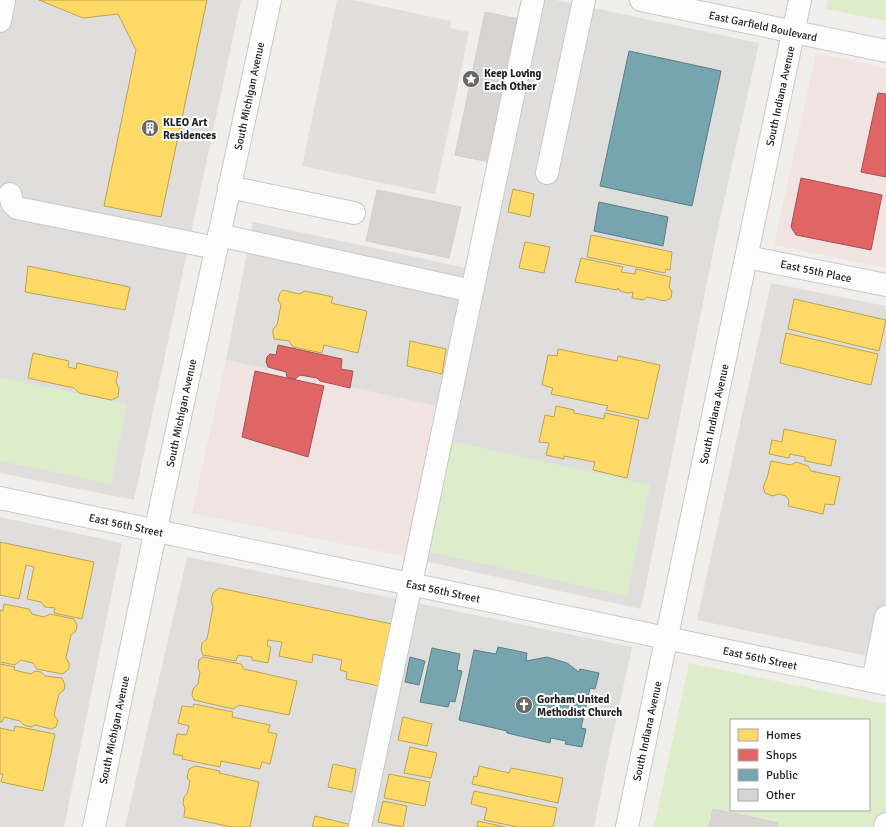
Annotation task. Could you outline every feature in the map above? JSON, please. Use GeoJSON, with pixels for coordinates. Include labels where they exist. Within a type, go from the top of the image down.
{"type":"FeatureCollection","features":[{"type":"Feature","properties":{"kind":"street"},"geometry":{"type":"LineString","coordinates":[[0,22],[4,0]]}},
{"type":"Feature","properties":{"kind":"street","name":"South Michigan Avenue"},"geometry":{"type":"LineString","coordinates":[[94,827],[270,0]]}},
{"type":"Feature","properties":{"kind":"street"},"geometry":{"type":"LineString","coordinates":[[360,827],[533,0]]}},
{"type":"Feature","properties":{"kind":"street"},"geometry":{"type":"LineString","coordinates":[[547,173],[584,0]]}},
{"type":"Feature","properties":{"kind":"street","name":"East Garfield Boulevard"},"geometry":{"type":"LineString","coordinates":[[641,0],[886,51]]}},
{"type":"Feature","properties":{"kind":"street","name":"South Indiana Avenue"},"geometry":{"type":"LineString","coordinates":[[626,827],[800,0]]}},
{"type":"Feature","properties":{"kind":"street"},"geometry":{"type":"LineString","coordinates":[[229,187],[354,214]]}},
{"type":"Feature","properties":{"kind":"street"},"geometry":{"type":"LineString","coordinates":[[10,194],[12,203],[17,208],[218,241],[472,291]]}},
{"type":"Feature","properties":{"kind":"street","name":"East 55th Place"},"geometry":{"type":"LineString","coordinates":[[746,257],[886,286]]}},
{"type":"Feature","properties":{"kind":"street","name":"East 56th Street"},"geometry":{"type":"LineString","coordinates":[[0,498],[879,683]]}},
{"type":"Feature","properties":{"kind":"street"},"geometry":{"type":"LineString","coordinates":[[879,683],[886,617]]}},
{"type":"Feature","properties":{"kind":"shaded area"},"geometry":{"type":"Polygon","coordinates":[[[0,0],[241,0],[134,500],[0,473],[0,0]]]}},
{"type":"Feature","properties":{"kind":"shaded area"},"geometry":{"type":"Polygon","coordinates":[[[337,0],[353,0],[451,21],[450,28],[469,32],[435,194],[302,166],[337,0]]]}},
{"type":"Feature","properties":{"kind":"shaded area"},"geometry":{"type":"Polygon","coordinates":[[[533,0],[556,0],[759,43],[718,228],[495,181],[533,0]]]}},
{"type":"Feature","properties":{"kind":"shaded area"},"geometry":{"type":"Polygon","coordinates":[[[543,36],[611,50],[580,199],[512,185],[543,36]]]}},
{"type":"Feature","properties":{"kind":"shaded area"},"geometry":{"type":"Polygon","coordinates":[[[816,53],[886,68],[886,268],[774,245],[816,53]]]}},
{"type":"Feature","properties":{"kind":"shaded area"},"geometry":{"type":"Polygon","coordinates":[[[495,181],[718,228],[641,609],[416,559],[447,409],[226,360],[253,222],[476,270],[495,181]]]}},
{"type":"Feature","properties":{"kind":"shaded area"},"geometry":{"type":"Polygon","coordinates":[[[771,283],[886,306],[886,660],[697,620],[771,283]]]}},
{"type":"Feature","properties":{"kind":"shaded area"},"geometry":{"type":"Polygon","coordinates":[[[226,360],[447,408],[416,559],[192,513],[226,360]]]}},
{"type":"Feature","properties":{"kind":"shaded area"},"geometry":{"type":"Polygon","coordinates":[[[0,517],[122,543],[64,827],[0,827],[0,517]]]}},
{"type":"Feature","properties":{"kind":"shaded area"},"geometry":{"type":"Polygon","coordinates":[[[187,557],[407,601],[385,710],[608,757],[594,827],[125,827],[187,557]]]}},
{"type":"Feature","properties":{"kind":"shaded area"},"geometry":{"type":"Polygon","coordinates":[[[407,601],[632,647],[608,757],[384,710],[407,601]]]}},
{"type":"Feature","properties":{"kind":"green space"},"geometry":{"type":"Polygon","coordinates":[[[828,0],[886,0],[886,21],[826,9],[828,0]]]}},
{"type":"Feature","properties":{"kind":"green space"},"geometry":{"type":"Polygon","coordinates":[[[0,377],[127,404],[111,484],[0,461],[0,377]]]}},
{"type":"Feature","properties":{"kind":"green space"},"geometry":{"type":"Polygon","coordinates":[[[452,441],[650,485],[627,596],[430,552],[452,441]]]}},
{"type":"Feature","properties":{"kind":"green space"},"geometry":{"type":"Polygon","coordinates":[[[689,663],[886,704],[886,827],[654,827],[689,663]]]}},
{"type":"Feature","properties":{"kind":"building: Homes","name":"KLEO Art Residences"},"geometry":{"type":"Polygon","coordinates":[[[39,0],[207,0],[161,217],[104,206],[136,50],[118,14],[83,18],[39,0]]]}},
{"type":"Feature","properties":{"kind":"building: Homes"},"geometry":{"type":"Polygon","coordinates":[[[513,189],[534,194],[530,217],[508,212],[513,189]]]}},
{"type":"Feature","properties":{"kind":"building: Homes"},"geometry":{"type":"Polygon","coordinates":[[[591,235],[672,252],[670,270],[666,269],[665,273],[587,257],[591,235]]]}},
{"type":"Feature","properties":{"kind":"building: Homes"},"geometry":{"type":"Polygon","coordinates":[[[525,242],[550,247],[544,273],[519,268],[525,242]]]}},
{"type":"Feature","properties":{"kind":"building: Homes"},"geometry":{"type":"Polygon","coordinates":[[[581,258],[623,267],[621,272],[635,274],[636,269],[671,277],[669,287],[672,292],[671,298],[665,301],[647,297],[643,300],[632,298],[633,292],[627,293],[620,291],[618,288],[617,290],[575,282],[581,258]]]}},
{"type":"Feature","properties":{"kind":"building: Homes"},"geometry":{"type":"Polygon","coordinates":[[[28,266],[130,287],[125,310],[25,292],[28,266]]]}},
{"type":"Feature","properties":{"kind":"building: Homes"},"geometry":{"type":"Polygon","coordinates":[[[283,290],[299,294],[305,291],[333,297],[331,303],[367,311],[358,353],[324,345],[322,353],[293,347],[289,341],[274,339],[273,329],[277,325],[281,305],[278,300],[280,293],[283,290]]]}},
{"type":"Feature","properties":{"kind":"building: Homes"},"geometry":{"type":"Polygon","coordinates":[[[794,299],[886,320],[879,351],[788,329],[794,299]]]}},
{"type":"Feature","properties":{"kind":"building: Homes"},"geometry":{"type":"Polygon","coordinates":[[[786,333],[878,354],[871,385],[780,363],[786,333]]]}},
{"type":"Feature","properties":{"kind":"building: Homes"},"geometry":{"type":"Polygon","coordinates":[[[410,341],[446,349],[442,374],[407,366],[410,341]]]}},
{"type":"Feature","properties":{"kind":"building: Homes"},"geometry":{"type":"Polygon","coordinates":[[[558,349],[617,361],[618,356],[660,365],[648,419],[606,410],[608,406],[551,394],[553,388],[542,385],[548,355],[557,356],[558,349]]]}},
{"type":"Feature","properties":{"kind":"building: Homes"},"geometry":{"type":"Polygon","coordinates":[[[33,353],[69,361],[68,367],[76,369],[77,363],[118,372],[116,382],[119,389],[118,397],[111,400],[79,393],[74,388],[28,378],[33,353]]]}},
{"type":"Feature","properties":{"kind":"building: Homes"},"geometry":{"type":"Polygon","coordinates":[[[556,406],[574,410],[574,413],[604,419],[605,413],[639,420],[627,478],[593,470],[595,462],[564,456],[564,459],[546,455],[549,443],[539,442],[545,415],[554,417],[556,406]]]}},
{"type":"Feature","properties":{"kind":"building: Homes"},"geometry":{"type":"Polygon","coordinates":[[[784,429],[836,440],[831,466],[805,461],[805,457],[790,454],[789,458],[769,454],[772,440],[782,442],[784,429]]]}},
{"type":"Feature","properties":{"kind":"building: Homes"},"geometry":{"type":"Polygon","coordinates":[[[771,461],[791,465],[796,462],[808,466],[811,471],[840,477],[834,505],[825,504],[823,514],[788,506],[789,501],[786,496],[779,494],[773,496],[765,493],[763,487],[771,461]]]}},
{"type":"Feature","properties":{"kind":"building: Homes"},"geometry":{"type":"Polygon","coordinates":[[[0,542],[94,562],[82,619],[54,613],[55,608],[45,607],[41,602],[27,599],[34,567],[26,565],[19,599],[0,595],[0,542]]]}},
{"type":"Feature","properties":{"kind":"building: Homes"},"geometry":{"type":"Polygon","coordinates":[[[219,588],[392,624],[379,686],[346,679],[347,672],[340,670],[342,660],[313,654],[312,663],[279,656],[282,642],[268,640],[267,646],[271,647],[268,663],[252,660],[252,657],[238,655],[236,661],[203,655],[201,650],[202,643],[207,639],[213,607],[211,600],[213,593],[219,588]]]}},
{"type":"Feature","properties":{"kind":"building: Homes"},"geometry":{"type":"Polygon","coordinates":[[[4,604],[29,609],[32,614],[44,617],[50,614],[74,619],[77,625],[76,631],[71,635],[66,658],[69,663],[69,669],[62,674],[37,669],[33,663],[21,660],[15,665],[0,662],[0,610],[3,611],[4,604]]]}},
{"type":"Feature","properties":{"kind":"building: Homes"},"geometry":{"type":"Polygon","coordinates":[[[203,657],[241,664],[244,669],[297,681],[289,715],[239,705],[233,709],[194,700],[192,695],[193,689],[198,684],[200,672],[198,668],[199,660],[203,657]]]}},
{"type":"Feature","properties":{"kind":"building: Homes"},"geometry":{"type":"Polygon","coordinates":[[[0,664],[15,667],[14,670],[31,674],[35,671],[41,672],[45,676],[62,678],[65,685],[64,690],[59,694],[54,715],[58,720],[56,727],[51,729],[35,725],[31,727],[24,725],[20,721],[4,717],[2,722],[0,722],[0,664]]]}},
{"type":"Feature","properties":{"kind":"building: Homes"},"geometry":{"type":"Polygon","coordinates":[[[194,704],[233,712],[232,717],[270,725],[268,732],[277,734],[270,764],[262,762],[260,769],[221,761],[220,767],[182,759],[183,756],[173,754],[177,734],[186,735],[189,726],[178,723],[182,706],[193,707],[194,704]]]}},
{"type":"Feature","properties":{"kind":"building: Homes"},"geometry":{"type":"Polygon","coordinates":[[[403,717],[432,724],[427,746],[398,740],[403,717]]]}},
{"type":"Feature","properties":{"kind":"building: Homes"},"geometry":{"type":"Polygon","coordinates":[[[15,726],[55,734],[43,791],[1,782],[3,774],[0,774],[0,728],[14,731],[15,726]]]}},
{"type":"Feature","properties":{"kind":"building: Homes"},"geometry":{"type":"Polygon","coordinates":[[[410,747],[437,753],[431,778],[404,773],[410,747]]]}},
{"type":"Feature","properties":{"kind":"building: Homes"},"geometry":{"type":"Polygon","coordinates":[[[333,764],[356,769],[352,792],[328,787],[333,764]]]}},
{"type":"Feature","properties":{"kind":"building: Homes"},"geometry":{"type":"Polygon","coordinates":[[[195,766],[220,771],[219,773],[259,782],[250,827],[232,827],[184,817],[184,797],[187,794],[190,781],[187,778],[189,769],[195,766]]]}},
{"type":"Feature","properties":{"kind":"building: Homes"},"geometry":{"type":"Polygon","coordinates":[[[479,766],[509,773],[511,768],[563,778],[558,803],[472,784],[474,776],[477,777],[479,766]]]}},
{"type":"Feature","properties":{"kind":"building: Homes"},"geometry":{"type":"Polygon","coordinates":[[[389,774],[430,782],[425,806],[384,798],[389,774]]]}},
{"type":"Feature","properties":{"kind":"building: Homes"},"geometry":{"type":"Polygon","coordinates":[[[474,791],[557,808],[553,827],[518,827],[484,820],[487,808],[471,804],[474,791]]]}},
{"type":"Feature","properties":{"kind":"building: Homes"},"geometry":{"type":"Polygon","coordinates":[[[383,801],[407,806],[403,827],[378,822],[383,801]]]}},
{"type":"Feature","properties":{"kind":"building: Homes"},"geometry":{"type":"Polygon","coordinates":[[[315,816],[352,825],[351,827],[312,827],[315,816]]]}},
{"type":"Feature","properties":{"kind":"building: Homes"},"geometry":{"type":"Polygon","coordinates":[[[478,821],[505,827],[477,827],[478,821]]]}},
{"type":"Feature","properties":{"kind":"building: Shops"},"geometry":{"type":"Polygon","coordinates":[[[878,93],[886,94],[886,177],[861,172],[878,93]]]}},
{"type":"Feature","properties":{"kind":"building: Shops"},"geometry":{"type":"Polygon","coordinates":[[[801,178],[882,195],[871,250],[796,235],[791,227],[801,178]]]}},
{"type":"Feature","properties":{"kind":"building: Shops"},"geometry":{"type":"Polygon","coordinates":[[[278,345],[342,359],[341,369],[353,371],[350,388],[320,381],[317,378],[300,375],[295,379],[287,377],[286,372],[268,367],[266,362],[267,357],[270,354],[276,355],[278,345]]]}},
{"type":"Feature","properties":{"kind":"building: Shops"},"geometry":{"type":"Polygon","coordinates":[[[255,371],[324,386],[308,457],[242,437],[255,371]]]}},
{"type":"Feature","properties":{"kind":"building: Public"},"geometry":{"type":"Polygon","coordinates":[[[629,51],[721,71],[692,206],[600,186],[629,51]]]}},
{"type":"Feature","properties":{"kind":"building: Public"},"geometry":{"type":"Polygon","coordinates":[[[599,202],[668,217],[663,246],[594,231],[599,202]]]}},
{"type":"Feature","properties":{"kind":"building: Public","name":"Gorham United Methodist Church"},"geometry":{"type":"Polygon","coordinates":[[[498,647],[527,653],[526,661],[547,657],[567,663],[579,672],[580,669],[599,673],[595,689],[590,688],[581,728],[586,729],[582,747],[565,744],[566,741],[551,738],[550,743],[459,720],[474,650],[496,654],[498,647]]]}},
{"type":"Feature","properties":{"kind":"building: Public"},"geometry":{"type":"Polygon","coordinates":[[[432,648],[460,654],[457,670],[462,671],[455,702],[450,701],[448,707],[420,702],[432,648]]]}},
{"type":"Feature","properties":{"kind":"building: Public"},"geometry":{"type":"Polygon","coordinates":[[[410,657],[425,661],[419,685],[405,682],[410,657]]]}},
{"type":"Feature","properties":{"kind":"building: Other"},"geometry":{"type":"Polygon","coordinates":[[[485,12],[519,19],[489,162],[455,155],[485,12]]]}},
{"type":"Feature","properties":{"kind":"building: Other"},"geometry":{"type":"Polygon","coordinates":[[[377,190],[461,207],[449,258],[366,241],[377,190]]]}},
{"type":"Feature","properties":{"kind":"building: Other"},"geometry":{"type":"Polygon","coordinates":[[[713,809],[778,823],[777,827],[709,827],[713,809]]]}},
{"type":"Feature","properties":{"kind":"place","name":"Keep Loving Each Other"},"geometry":{"type":"Point","coordinates":[471,79]}},
{"type":"Feature","properties":{"kind":"place","name":"KLEO Art Residences"},"geometry":{"type":"Point","coordinates":[150,128]}},
{"type":"Feature","properties":{"kind":"place","name":"Gorham United Methodist Church"},"geometry":{"type":"Point","coordinates":[524,705]}}]}
